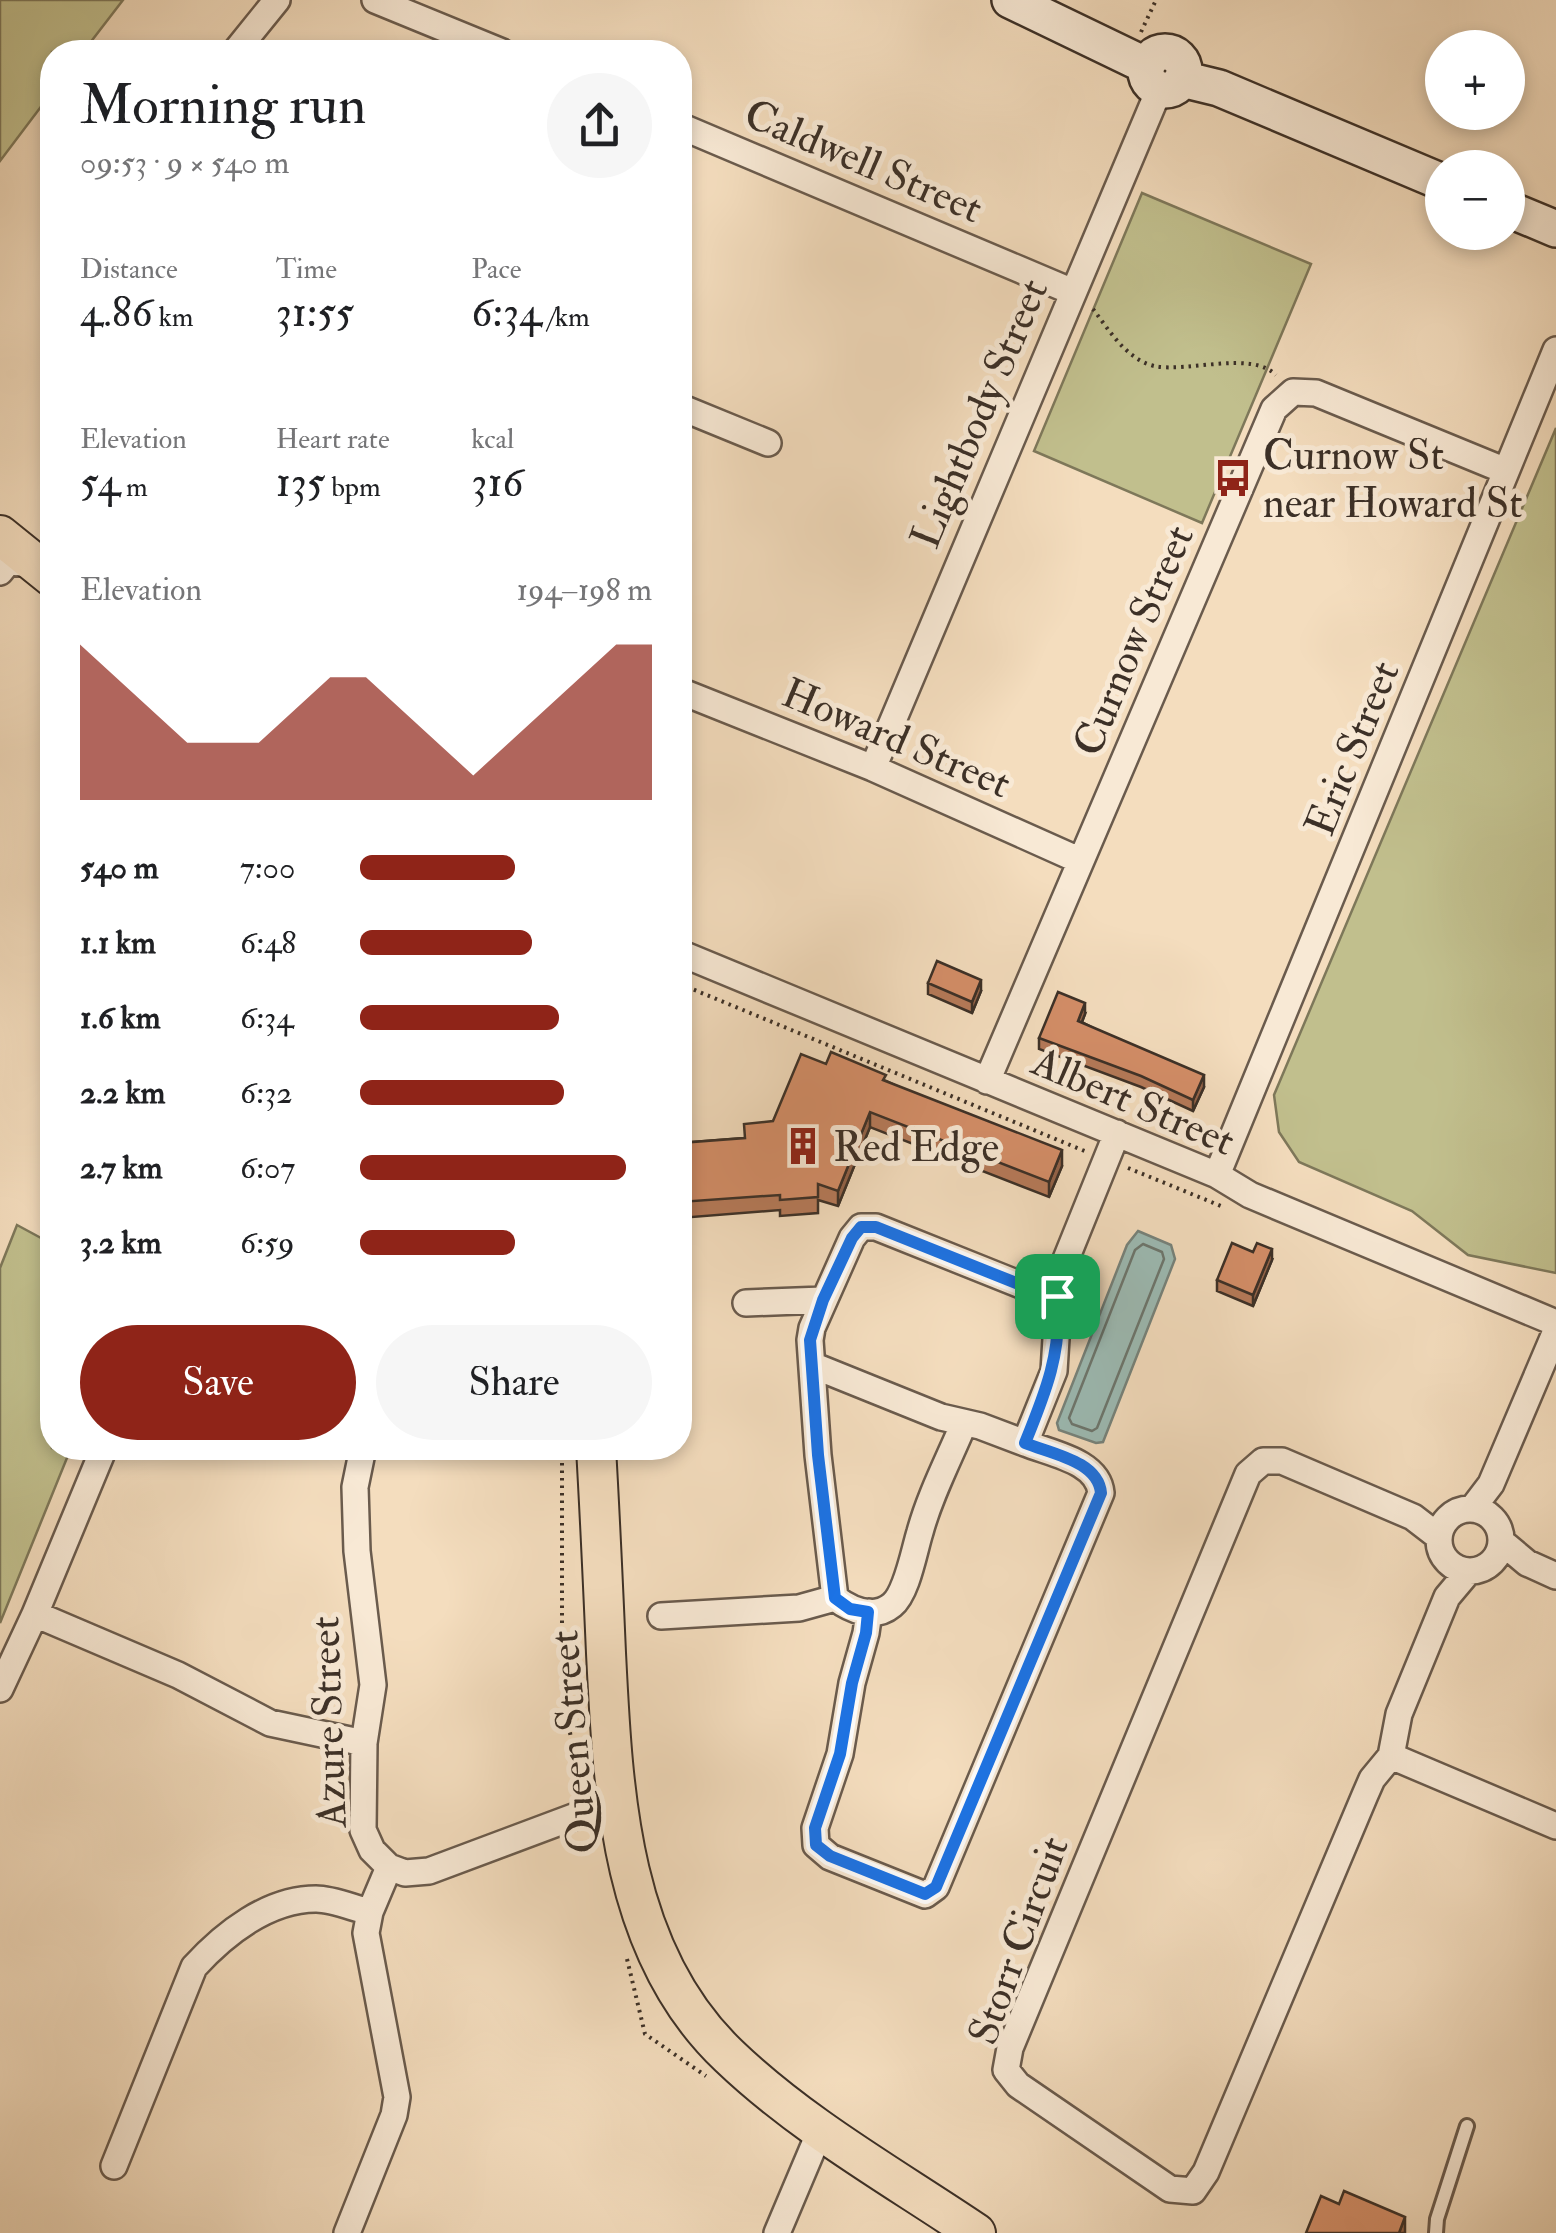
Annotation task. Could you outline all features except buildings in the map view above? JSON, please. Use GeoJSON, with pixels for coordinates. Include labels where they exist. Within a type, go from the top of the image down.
{"type":"FeatureCollection","features":[{"type":"Feature","properties":{"kind":"main road"},"geometry":{"type":"LineString","coordinates":[[0,535],[30,571]]}},
{"type":"Feature","properties":{"kind":"main road","name":"Queen Street"},"geometry":{"type":"LineString","coordinates":[[597,1460],[616,1801],[638,1901],[664,1970],[693,2015],[727,2055],[821,2130],[976,2233]]}},
{"type":"Feature","properties":{"kind":"street"},"geometry":{"type":"LineString","coordinates":[[244,40],[276,0]]}},
{"type":"Feature","properties":{"kind":"street"},"geometry":{"type":"LineString","coordinates":[[375,0],[473,40]]}},
{"type":"Feature","properties":{"kind":"street"},"geometry":{"type":"LineString","coordinates":[[1010,0],[1151,71],[1219,88],[1425,175]]}},
{"type":"Feature","properties":{"kind":"street","name":"Lightbody Street"},"geometry":{"type":"LineString","coordinates":[[873,768],[1074,288],[1151,71]]}},
{"type":"Feature","properties":{"kind":"street","name":"Caldwell Street"},"geometry":{"type":"LineString","coordinates":[[692,131],[1074,288]]}},
{"type":"Feature","properties":{"kind":"street"},"geometry":{"type":"LineString","coordinates":[[1525,216],[1556,229]]}},
{"type":"Feature","properties":{"kind":"street","name":"Eric Street"},"geometry":{"type":"LineString","coordinates":[[1217,1175],[1556,350]]}},
{"type":"Feature","properties":{"kind":"street"},"geometry":{"type":"LineString","coordinates":[[1293,392],[1316,393],[1506,471]]}},
{"type":"Feature","properties":{"kind":"street","name":"Curnow Street"},"geometry":{"type":"LineString","coordinates":[[987,1081],[1274,408],[1293,392]]}},
{"type":"Feature","properties":{"kind":"street"},"geometry":{"type":"LineString","coordinates":[[692,412],[768,443]]}},
{"type":"Feature","properties":{"kind":"street","name":"Howard Street"},"geometry":{"type":"LineString","coordinates":[[692,695],[873,768],[1081,861]]}},
{"type":"Feature","properties":{"kind":"street","name":"Albert Street"},"geometry":{"type":"LineString","coordinates":[[692,958],[1217,1175],[1250,1195],[1556,1323]]}},
{"type":"Feature","properties":{"kind":"street"},"geometry":{"type":"LineString","coordinates":[[1025,1443],[1054,1371],[1060,1274],[1117,1133]]}},
{"type":"Feature","properties":{"kind":"street"},"geometry":{"type":"LineString","coordinates":[[964,1423],[896,1603],[868,1612],[850,1609],[835,1598],[818,1455],[812,1328],[852,1238],[861,1227],[876,1227],[1057,1296]]}},
{"type":"Feature","properties":{"kind":"street"},"geometry":{"type":"LineString","coordinates":[[746,1303],[823,1300]]}},
{"type":"Feature","properties":{"kind":"street"},"geometry":{"type":"LineString","coordinates":[[1481,1512],[1556,1331]]}},
{"type":"Feature","properties":{"kind":"street"},"geometry":{"type":"LineString","coordinates":[[812,1365],[940,1418],[1025,1443],[1090,1470],[1100,1480],[1101,1493],[936,1887],[925,1894],[830,1856],[816,1845],[815,1828],[840,1754],[868,1612]]}},
{"type":"Feature","properties":{"kind":"street"},"geometry":{"type":"LineString","coordinates":[[0,1689],[99,1460]]}},
{"type":"Feature","properties":{"kind":"street","name":"Azure Street"},"geometry":{"type":"LineString","coordinates":[[361,1460],[355,1487],[357,1551],[374,1684],[364,1743],[363,1830],[372,1850],[389,1867],[406,1873],[429,1872],[616,1801]]}},
{"type":"Feature","properties":{"kind":"street","name":"Storr Circuit"},"geometry":{"type":"LineString","coordinates":[[1443,1528],[1282,1461],[1263,1461],[1248,1474],[1010,2048],[1006,2070],[1018,2084],[1170,2188],[1194,2192],[1206,2172],[1372,1778],[1391,1756],[1399,1714],[1459,1568]]}},
{"type":"Feature","properties":{"kind":"street"},"geometry":{"type":"LineString","coordinates":[[1462,1510],[1481,1512],[1497,1523],[1498,1551],[1487,1567],[1459,1568],[1439,1548],[1443,1528],[1462,1510]]}},
{"type":"Feature","properties":{"kind":"street"},"geometry":{"type":"LineString","coordinates":[[1498,1551],[1556,1576]]}},
{"type":"Feature","properties":{"kind":"street"},"geometry":{"type":"LineString","coordinates":[[661,1616],[798,1608],[835,1598]]}},
{"type":"Feature","properties":{"kind":"street"},"geometry":{"type":"LineString","coordinates":[[35,1614],[178,1675],[270,1723],[364,1743]]}},
{"type":"Feature","properties":{"kind":"street"},"geometry":{"type":"LineString","coordinates":[[1391,1756],[1556,1826]]}},
{"type":"Feature","properties":{"kind":"street"},"geometry":{"type":"LineString","coordinates":[[347,2233],[394,2115],[397,2097],[367,1945],[370,1912],[389,1867]]}},
{"type":"Feature","properties":{"kind":"street"},"geometry":{"type":"LineString","coordinates":[[114,2166],[194,1967],[218,1942],[274,1906],[317,1898],[370,1912]]}},
{"type":"Feature","properties":{"kind":"street"},"geometry":{"type":"LineString","coordinates":[[778,2233],[821,2130]]}},
{"type":"Feature","properties":{"kind":"lane"},"geometry":{"type":"LineString","coordinates":[[1436,2233],[1467,2126]]}},
{"type":"Feature","properties":{"kind":"path"},"geometry":{"type":"LineString","coordinates":[[1151,71],[1144,30],[1156,0]]}},
{"type":"Feature","properties":{"kind":"path"},"geometry":{"type":"LineString","coordinates":[[1074,288],[1126,350],[1152,366],[1268,367],[1293,392]]}},
{"type":"Feature","properties":{"kind":"shaded area"},"geometry":{"type":"Polygon","coordinates":[[[0,0],[123,0],[92,40],[40,40],[40,108],[0,161],[0,0]]]}},
{"type":"Feature","properties":{"kind":"shaded area"},"geometry":{"type":"Polygon","coordinates":[[[1142,193],[1311,264],[1202,523],[1034,451],[1142,193]]]}},
{"type":"Feature","properties":{"kind":"shaded area"},"geometry":{"type":"Polygon","coordinates":[[[1556,428],[1556,1273],[1468,1255],[1412,1211],[1299,1162],[1279,1132],[1274,1095],[1556,428]]]}},
{"type":"Feature","properties":{"kind":"shaded area"},"geometry":{"type":"Polygon","coordinates":[[[17,1225],[40,1237],[40,1460],[66,1460],[0,1623],[0,1268],[17,1225]]]}},
{"type":"Feature","properties":{"kind":"water"},"geometry":{"type":"Polygon","coordinates":[[[1138,1231],[1171,1245],[1175,1259],[1103,1442],[1096,1443],[1059,1430],[1057,1423],[1127,1245],[1138,1231]]]}},
{"type":"Feature","properties":{"kind":"place","name":"Curnow St near Howard St"},"geometry":{"type":"Point","coordinates":[1233,478]}},
{"type":"Feature","properties":{"kind":"place","name":"Red Edge"},"geometry":{"type":"Point","coordinates":[803,1146]}},
{"type":"Feature","properties":{"kind":"route"},"geometry":{"type":"LineString","coordinates":[[861,1227],[876,1227],[1057,1296],[1054,1371],[1025,1443],[1090,1470],[1100,1480],[1101,1493],[936,1887],[925,1894],[908,1890],[830,1856],[816,1845],[815,1828],[840,1754],[868,1612],[850,1609],[835,1598],[831,1578],[818,1455],[812,1328],[852,1238],[861,1227]]}}]}
